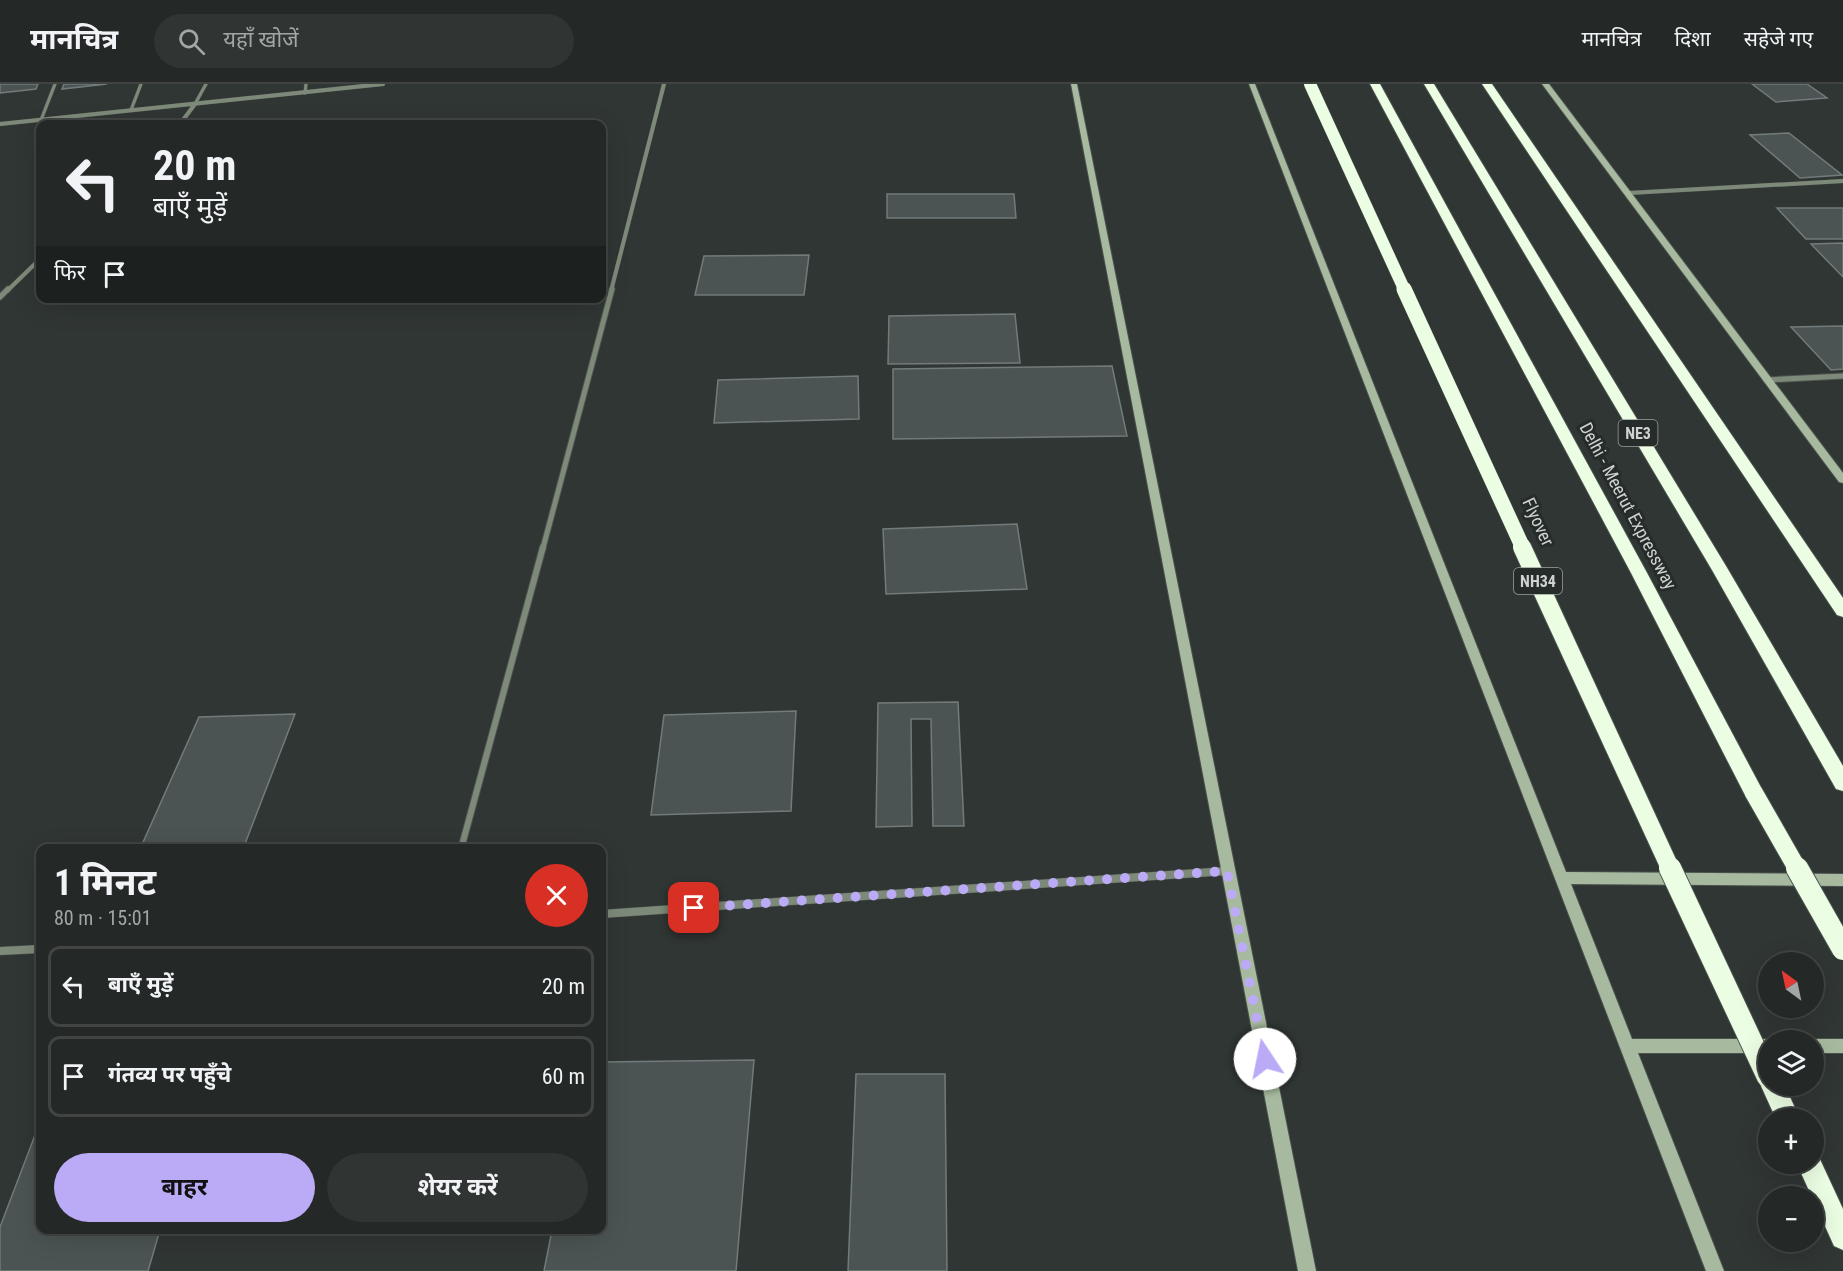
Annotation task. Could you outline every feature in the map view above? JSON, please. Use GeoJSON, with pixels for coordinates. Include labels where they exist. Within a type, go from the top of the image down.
{"type":"FeatureCollection","features":[{"type":"Feature","properties":{"kind":"highway","name":"Flyover"},"geometry":{"type":"LineString","coordinates":[[1310,84],[1758,1055]]}},
{"type":"Feature","properties":{"kind":"highway","name":"Delhi - Meerut Expressway"},"geometry":{"type":"LineString","coordinates":[[1375,84],[1638,571],[1754,793],[1843,949]]}},
{"type":"Feature","properties":{"kind":"highway","name":"NE3"},"geometry":{"type":"LineString","coordinates":[[1429,84],[1720,570],[1843,783]]}},
{"type":"Feature","properties":{"kind":"highway"},"geometry":{"type":"LineString","coordinates":[[1487,84],[1843,611]]}},
{"type":"Feature","properties":{"kind":"highway"},"geometry":{"type":"LineString","coordinates":[[1814,1174],[1843,1238]]}},
{"type":"Feature","properties":{"kind":"street"},"geometry":{"type":"LineString","coordinates":[[41,120],[383,84]]}},
{"type":"Feature","properties":{"kind":"street"},"geometry":{"type":"LineString","coordinates":[[462,844],[592,366],[664,84]]}},
{"type":"Feature","properties":{"kind":"street"},"geometry":{"type":"LineString","coordinates":[[1074,84],[1307,1271]]}},
{"type":"Feature","properties":{"kind":"street"},"geometry":{"type":"LineString","coordinates":[[1252,84],[1715,1271]]}},
{"type":"Feature","properties":{"kind":"street"},"geometry":{"type":"LineString","coordinates":[[1545,84],[1843,480]]}},
{"type":"Feature","properties":{"kind":"street"},"geometry":{"type":"LineString","coordinates":[[183,120],[195,104]]}},
{"type":"Feature","properties":{"kind":"street"},"geometry":{"type":"LineString","coordinates":[[0,124],[36,120]]}},
{"type":"Feature","properties":{"kind":"street"},"geometry":{"type":"LineString","coordinates":[[1629,193],[1843,181]]}},
{"type":"Feature","properties":{"kind":"street"},"geometry":{"type":"LineString","coordinates":[[0,297],[36,263]]}},
{"type":"Feature","properties":{"kind":"street"},"geometry":{"type":"LineString","coordinates":[[1766,380],[1843,376]]}},
{"type":"Feature","properties":{"kind":"street"},"geometry":{"type":"LineString","coordinates":[[606,914],[1227,871]]}},
{"type":"Feature","properties":{"kind":"street"},"geometry":{"type":"LineString","coordinates":[[1562,878],[1843,880]]}},
{"type":"Feature","properties":{"kind":"street"},"geometry":{"type":"LineString","coordinates":[[0,951],[36,949]]}},
{"type":"Feature","properties":{"kind":"street"},"geometry":{"type":"LineString","coordinates":[[1628,1046],[1758,1046]]}},
{"type":"Feature","properties":{"kind":"street"},"geometry":{"type":"LineString","coordinates":[[1824,1046],[1843,1046]]}},
{"type":"Feature","properties":{"kind":"lane"},"geometry":{"type":"LineString","coordinates":[[41,120],[55,84]]}},
{"type":"Feature","properties":{"kind":"lane"},"geometry":{"type":"LineString","coordinates":[[132,110],[141,84]]}},
{"type":"Feature","properties":{"kind":"lane"},"geometry":{"type":"LineString","coordinates":[[195,104],[206,84]]}},
{"type":"Feature","properties":{"kind":"lane"},"geometry":{"type":"LineString","coordinates":[[305,93],[306,84]]}},
{"type":"Feature","properties":{"kind":"building"},"geometry":{"type":"Polygon","coordinates":[[[0,84],[38,84],[36,89],[0,93],[0,84]]]}},
{"type":"Feature","properties":{"kind":"building"},"geometry":{"type":"Polygon","coordinates":[[[64,84],[107,84],[62,89],[64,84]]]}},
{"type":"Feature","properties":{"kind":"building"},"geometry":{"type":"Polygon","coordinates":[[[1752,84],[1807,84],[1827,98],[1776,102],[1752,84]]]}},
{"type":"Feature","properties":{"kind":"building"},"geometry":{"type":"Polygon","coordinates":[[[1789,133],[1842,175],[1800,178],[1750,135],[1789,133]]]}},
{"type":"Feature","properties":{"kind":"building"},"geometry":{"type":"Polygon","coordinates":[[[887,194],[1014,194],[1016,218],[887,218],[887,194]]]}},
{"type":"Feature","properties":{"kind":"building"},"geometry":{"type":"Polygon","coordinates":[[[1777,208],[1843,208],[1843,239],[1806,239],[1777,208]]]}},
{"type":"Feature","properties":{"kind":"building"},"geometry":{"type":"Polygon","coordinates":[[[1843,243],[1843,277],[1811,244],[1843,243]]]}},
{"type":"Feature","properties":{"kind":"building"},"geometry":{"type":"Polygon","coordinates":[[[809,255],[804,295],[695,295],[704,256],[809,255]]]}},
{"type":"Feature","properties":{"kind":"building"},"geometry":{"type":"Polygon","coordinates":[[[1015,314],[1020,363],[888,364],[889,316],[1015,314]]]}},
{"type":"Feature","properties":{"kind":"building"},"geometry":{"type":"Polygon","coordinates":[[[1843,326],[1843,369],[1831,370],[1791,327],[1843,326]]]}},
{"type":"Feature","properties":{"kind":"building"},"geometry":{"type":"Polygon","coordinates":[[[1112,366],[1127,436],[893,439],[893,369],[1112,366]]]}},
{"type":"Feature","properties":{"kind":"building"},"geometry":{"type":"Polygon","coordinates":[[[858,376],[859,419],[714,423],[718,380],[858,376]]]}},
{"type":"Feature","properties":{"kind":"building"},"geometry":{"type":"Polygon","coordinates":[[[1017,524],[1027,589],[886,594],[883,529],[1017,524]]]}},
{"type":"Feature","properties":{"kind":"building"},"geometry":{"type":"Polygon","coordinates":[[[958,702],[964,826],[933,826],[931,719],[911,719],[912,826],[876,827],[878,703],[958,702]]]}},
{"type":"Feature","properties":{"kind":"building"},"geometry":{"type":"Polygon","coordinates":[[[796,711],[791,811],[651,815],[664,715],[796,711]]]}},
{"type":"Feature","properties":{"kind":"building"},"geometry":{"type":"Polygon","coordinates":[[[295,714],[245,844],[142,844],[199,717],[295,714]]]}},
{"type":"Feature","properties":{"kind":"building"},"geometry":{"type":"Polygon","coordinates":[[[754,1060],[736,1271],[544,1271],[551,1234],[606,1234],[606,1062],[754,1060]]]}},
{"type":"Feature","properties":{"kind":"building"},"geometry":{"type":"Polygon","coordinates":[[[856,1074],[945,1074],[947,1271],[848,1271],[856,1074]]]}},
{"type":"Feature","properties":{"kind":"building"},"geometry":{"type":"Polygon","coordinates":[[[36,1132],[36,1234],[159,1234],[148,1271],[0,1271],[0,1227],[36,1132]]]}},
{"type":"Feature","properties":{"kind":"route"},"geometry":{"type":"LineString","coordinates":[[694,908],[1227,871],[1265,1059]]}}]}
